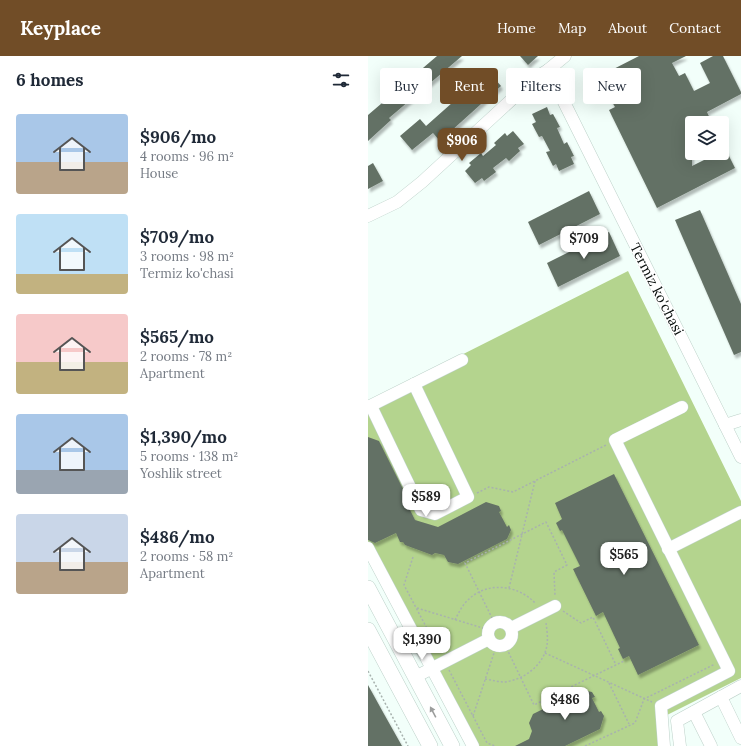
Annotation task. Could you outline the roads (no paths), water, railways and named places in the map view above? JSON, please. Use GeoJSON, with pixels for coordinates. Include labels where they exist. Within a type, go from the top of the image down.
{"type":"FeatureCollection","features":[{"type":"Feature","properties":{"kind":"main road"},"geometry":{"type":"LineString","coordinates":[[368,588],[452,746]]}},
{"type":"Feature","properties":{"kind":"main road"},"geometry":{"type":"LineString","coordinates":[[368,630],[430,746]]}},
{"type":"Feature","properties":{"kind":"street"},"geometry":{"type":"LineString","coordinates":[[550,68],[565,56]]}},
{"type":"Feature","properties":{"kind":"street"},"geometry":{"type":"LineString","coordinates":[[368,216],[396,202],[422,182],[507,104]]}},
{"type":"Feature","properties":{"kind":"street","name":"Termiz ko'chasi"},"geometry":{"type":"LineString","coordinates":[[565,104],[741,457]]}},
{"type":"Feature","properties":{"kind":"street"},"geometry":{"type":"LineString","coordinates":[[414,384],[468,497],[435,514],[421,510],[369,407],[414,384],[462,360]]}},
{"type":"Feature","properties":{"kind":"street"},"geometry":{"type":"LineString","coordinates":[[664,746],[661,706],[729,671],[615,440],[682,407]]}},
{"type":"Feature","properties":{"kind":"street"},"geometry":{"type":"LineString","coordinates":[[725,425],[741,420]]}},
{"type":"Feature","properties":{"kind":"street"},"geometry":{"type":"LineString","coordinates":[[668,549],[741,512]]}},
{"type":"Feature","properties":{"kind":"street"},"geometry":{"type":"LineString","coordinates":[[368,548],[473,746]]}},
{"type":"Feature","properties":{"kind":"street"},"geometry":{"type":"LineString","coordinates":[[511,628],[555,606]]}},
{"type":"Feature","properties":{"kind":"street"},"geometry":{"type":"LineString","coordinates":[[392,675],[432,668],[494,636],[510,640],[512,636],[511,628],[505,623],[498,621],[494,636]]}},
{"type":"Feature","properties":{"kind":"street"},"geometry":{"type":"LineString","coordinates":[[680,746],[677,721],[741,686]]}},
{"type":"Feature","properties":{"kind":"street"},"geometry":{"type":"LineString","coordinates":[[721,697],[741,738]]}},
{"type":"Feature","properties":{"kind":"street"},"geometry":{"type":"LineString","coordinates":[[694,712],[711,746]]}},
{"type":"Feature","properties":{"kind":"street"},"geometry":{"type":"LineString","coordinates":[[734,746],[741,742]]}}]}
